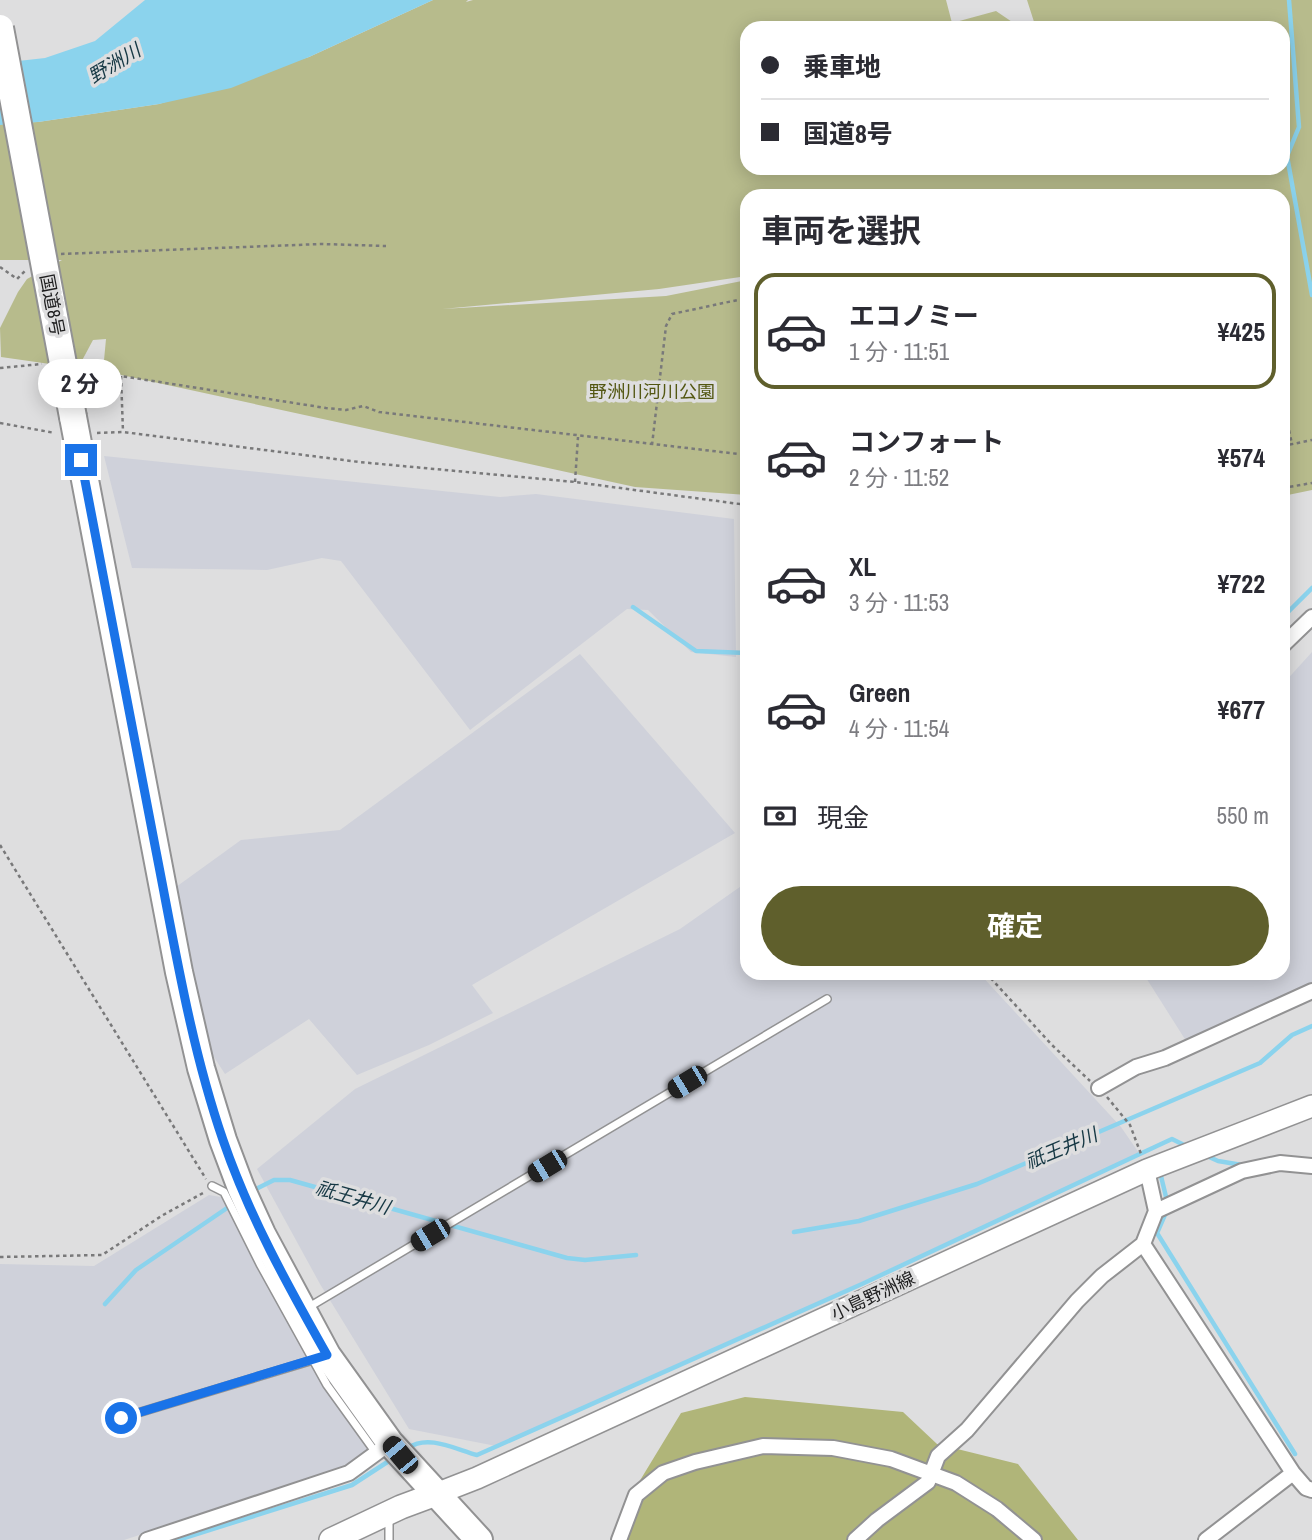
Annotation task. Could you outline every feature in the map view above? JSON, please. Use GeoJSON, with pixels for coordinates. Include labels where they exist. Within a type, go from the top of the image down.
{"type":"FeatureCollection","features":[{"type":"Feature","properties":{"kind":"highway","name":"国道8号"},"geometry":{"type":"LineString","coordinates":[[0,28],[177,959],[201,1068],[223,1140],[241,1188],[302,1311],[320,1357],[383,1448],[436,1494],[479,1540]]}},
{"type":"Feature","properties":{"kind":"main road","name":"小島野洲線"},"geometry":{"type":"LineString","coordinates":[[436,1494],[478,1478],[1147,1170],[1312,1106]]}},
{"type":"Feature","properties":{"kind":"main road"},"geometry":{"type":"LineString","coordinates":[[331,1540],[436,1494]]}},
{"type":"Feature","properties":{"kind":"street"},"geometry":{"type":"LineString","coordinates":[[1290,638],[1312,617]]}},
{"type":"Feature","properties":{"kind":"street"},"geometry":{"type":"LineString","coordinates":[[1099,1088],[1136,1067],[1165,1058],[1312,990]]}},
{"type":"Feature","properties":{"kind":"street"},"geometry":{"type":"LineString","coordinates":[[1156,1211],[1242,1171],[1280,1163],[1312,1167]]}},
{"type":"Feature","properties":{"kind":"street"},"geometry":{"type":"LineString","coordinates":[[855,1540],[928,1482],[938,1456],[967,1430],[1077,1301],[1102,1276],[1143,1244],[1156,1211],[1147,1170]]}},
{"type":"Feature","properties":{"kind":"street"},"geometry":{"type":"LineString","coordinates":[[1143,1244],[1293,1473],[1306,1488],[1312,1490]]}},
{"type":"Feature","properties":{"kind":"street"},"geometry":{"type":"LineString","coordinates":[[619,1540],[636,1495],[663,1474],[695,1462],[763,1446],[833,1448],[891,1459],[956,1483],[997,1509],[1034,1540]]}},
{"type":"Feature","properties":{"kind":"street"},"geometry":{"type":"LineString","coordinates":[[147,1540],[349,1473],[383,1448]]}},
{"type":"Feature","properties":{"kind":"street"},"geometry":{"type":"LineString","coordinates":[[1206,1540],[1293,1473]]}},
{"type":"Feature","properties":{"kind":"lane"},"geometry":{"type":"LineString","coordinates":[[302,1311],[827,999]]}},
{"type":"Feature","properties":{"kind":"lane"},"geometry":{"type":"LineString","coordinates":[[121,1418],[320,1357],[260,1264],[224,1192],[212,1186]]}},
{"type":"Feature","properties":{"kind":"lane"},"geometry":{"type":"LineString","coordinates":[[389,1513],[389,1540]]}},
{"type":"Feature","properties":{"kind":"path"},"geometry":{"type":"LineString","coordinates":[[53,257],[64,253],[294,245],[386,246]]}},
{"type":"Feature","properties":{"kind":"path"},"geometry":{"type":"LineString","coordinates":[[0,267],[17,279],[32,264]]}},
{"type":"Feature","properties":{"kind":"path"},"geometry":{"type":"LineString","coordinates":[[652,445],[666,326],[673,314],[740,300]]}},
{"type":"Feature","properties":{"kind":"path"},"geometry":{"type":"LineString","coordinates":[[0,368],[41,364]]}},
{"type":"Feature","properties":{"kind":"path"},"geometry":{"type":"LineString","coordinates":[[82,365],[121,376],[327,408],[346,410],[363,406],[379,412],[740,454]]}},
{"type":"Feature","properties":{"kind":"path"},"geometry":{"type":"LineString","coordinates":[[121,376],[123,432]]}},
{"type":"Feature","properties":{"kind":"path"},"geometry":{"type":"LineString","coordinates":[[0,423],[48,433],[75,426],[359,462],[575,482],[740,504]]}},
{"type":"Feature","properties":{"kind":"path"},"geometry":{"type":"LineString","coordinates":[[1290,435],[1292,444],[1312,440]]}},
{"type":"Feature","properties":{"kind":"path"},"geometry":{"type":"LineString","coordinates":[[575,482],[578,437]]}},
{"type":"Feature","properties":{"kind":"path"},"geometry":{"type":"LineString","coordinates":[[1290,487],[1312,483]]}},
{"type":"Feature","properties":{"kind":"path"},"geometry":{"type":"LineString","coordinates":[[0,1257],[102,1255],[163,1215],[208,1191],[212,1186],[1,847]]}},
{"type":"Feature","properties":{"kind":"path"},"geometry":{"type":"LineString","coordinates":[[992,980],[1052,1045],[1099,1088],[1130,1125],[1147,1170]]}},
{"type":"Feature","properties":{"kind":"shaded area"},"geometry":{"type":"Polygon","coordinates":[[[104,456],[500,497],[536,494],[734,519],[736,657],[691,652],[648,610],[627,609],[470,730],[341,561],[322,558],[267,570],[132,568],[104,456]]]}},
{"type":"Feature","properties":{"kind":"shaded area"},"geometry":{"type":"Polygon","coordinates":[[[1312,652],[1312,990],[1188,1044],[1147,980],[1290,980],[1290,676],[1312,652]]]}},
{"type":"Feature","properties":{"kind":"shaded area"},"geometry":{"type":"Polygon","coordinates":[[[580,654],[735,833],[472,985],[493,1013],[429,1045],[357,1075],[309,1019],[225,1074],[210,1051],[176,887],[241,840],[340,830],[580,654]]]}},
{"type":"Feature","properties":{"kind":"shaded area"},"geometry":{"type":"Polygon","coordinates":[[[740,887],[740,980],[985,980],[1121,1127],[1139,1153],[849,1288],[496,1446],[409,1429],[320,1284],[257,1169],[355,1089],[680,929],[740,887]]]}},
{"type":"Feature","properties":{"kind":"shaded area"},"geometry":{"type":"Polygon","coordinates":[[[209,1195],[221,1197],[324,1385],[372,1450],[340,1470],[124,1540],[0,1540],[0,1264],[94,1266],[209,1195]]]}},
{"type":"Feature","properties":{"kind":"green space","name":"野洲川河川公園"},"geometry":{"type":"Polygon","coordinates":[[[433,0],[946,0],[951,21],[740,21],[740,175],[1290,175],[1290,21],[1034,21],[1027,0],[1312,0],[1312,490],[1290,495],[1290,189],[740,189],[740,277],[659,289],[442,309],[666,296],[740,281],[740,494],[635,487],[103,371],[106,339],[93,340],[78,368],[1,357],[0,328],[18,292],[27,279],[62,260],[0,260],[0,123],[38,122],[159,104],[309,57],[433,0]]]}},
{"type":"Feature","properties":{"kind":"green space"},"geometry":{"type":"Polygon","coordinates":[[[996,11],[1011,21],[959,21],[996,11]]]}},
{"type":"Feature","properties":{"kind":"green space"},"geometry":{"type":"Polygon","coordinates":[[[745,1397],[903,1412],[937,1444],[1018,1464],[1078,1540],[620,1540],[636,1487],[681,1413],[745,1397]]]}},
{"type":"Feature","properties":{"kind":"water","name":"野洲川"},"geometry":{"type":"Polygon","coordinates":[[[145,0],[433,0],[309,57],[231,88],[159,104],[0,125],[0,63],[45,58],[95,41],[145,0]]]}},
{"type":"Feature","properties":{"kind":"waterway"},"geometry":{"type":"LineString","coordinates":[[1289,0],[1299,127],[1290,149]]}},
{"type":"Feature","properties":{"kind":"waterway"},"geometry":{"type":"LineString","coordinates":[[1290,173],[1312,295]]}},
{"type":"Feature","properties":{"kind":"waterway"},"geometry":{"type":"LineString","coordinates":[[1290,610],[1312,588]]}},
{"type":"Feature","properties":{"kind":"waterway"},"geometry":{"type":"LineString","coordinates":[[633,607],[696,651],[740,653]]}},
{"type":"Feature","properties":{"kind":"waterway","name":"祇王井川"},"geometry":{"type":"LineString","coordinates":[[794,1232],[859,1221],[977,1184],[1260,1063],[1292,1035],[1312,1026]]}},
{"type":"Feature","properties":{"kind":"waterway"},"geometry":{"type":"LineString","coordinates":[[408,1448],[424,1442],[433,1442],[477,1455],[862,1284],[1172,1139],[1186,1146]]}},
{"type":"Feature","properties":{"kind":"waterway"},"geometry":{"type":"LineString","coordinates":[[1207,1156],[1218,1161],[1242,1165]]}},
{"type":"Feature","properties":{"kind":"waterway"},"geometry":{"type":"LineString","coordinates":[[1160,1172],[1167,1201]]}},
{"type":"Feature","properties":{"kind":"waterway","name":"祇王井川"},"geometry":{"type":"LineString","coordinates":[[252,1191],[274,1180],[290,1180],[567,1258],[585,1260],[636,1255]]}},
{"type":"Feature","properties":{"kind":"waterway","name":"祇王井川"},"geometry":{"type":"LineString","coordinates":[[105,1304],[136,1270],[230,1206]]}},
{"type":"Feature","properties":{"kind":"waterway"},"geometry":{"type":"LineString","coordinates":[[1167,1210],[1157,1233],[1295,1454]]}},
{"type":"Feature","properties":{"kind":"waterway"},"geometry":{"type":"LineString","coordinates":[[178,1540],[352,1485],[392,1459]]}},
{"type":"Feature","properties":{"kind":"route"},"geometry":{"type":"LineString","coordinates":[[81,460],[179,972],[201,1068],[241,1188],[262,1234],[327,1355],[121,1418]]}}]}
